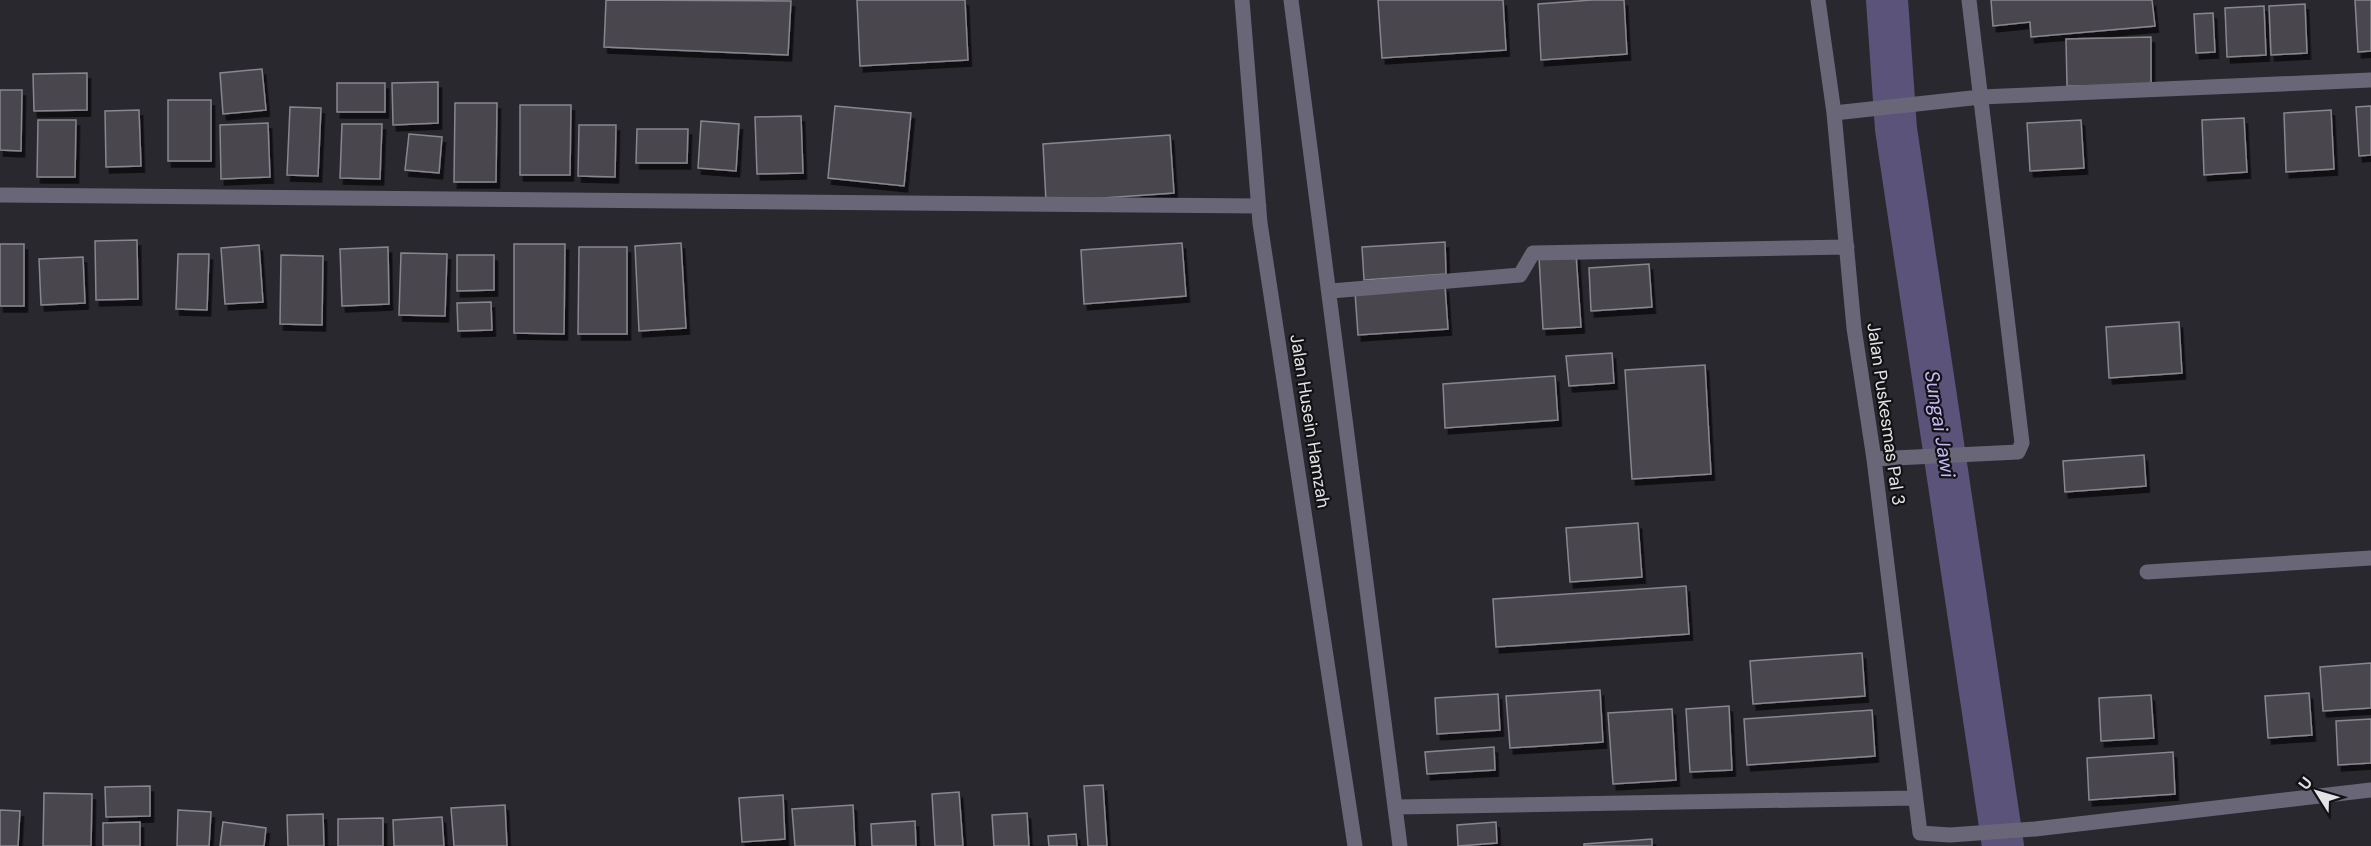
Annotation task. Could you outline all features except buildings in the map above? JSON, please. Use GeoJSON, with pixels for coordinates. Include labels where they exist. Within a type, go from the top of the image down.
{"type":"FeatureCollection","features":[{"type":"Feature","properties":{"kind":"street","name":"Jalan Husein Hamzah"},"geometry":{"type":"LineString","coordinates":[[1242,0],[1259,206],[1355,846]]}},
{"type":"Feature","properties":{"kind":"street","name":"Jalan Husein Hamzah"},"geometry":{"type":"LineString","coordinates":[[1291,0],[1397,807],[1400,846]]}},
{"type":"Feature","properties":{"kind":"street","name":"Jalan Puskesmas Pal 3"},"geometry":{"type":"LineString","coordinates":[[1818,0],[1834,113],[1854,328],[1874,459],[1920,833],[1950,835],[2035,829],[2371,790]]}},
{"type":"Feature","properties":{"kind":"street"},"geometry":{"type":"LineString","coordinates":[[1874,459],[1911,455],[2018,452],[2022,443],[1969,0]]}},
{"type":"Feature","properties":{"kind":"street"},"geometry":{"type":"LineString","coordinates":[[1834,113],[1979,98],[2371,80]]}},
{"type":"Feature","properties":{"kind":"street"},"geometry":{"type":"LineString","coordinates":[[0,195],[1259,206]]}},
{"type":"Feature","properties":{"kind":"street"},"geometry":{"type":"LineString","coordinates":[[1330,291],[1520,274],[1533,252],[1847,247]]}},
{"type":"Feature","properties":{"kind":"street"},"geometry":{"type":"LineString","coordinates":[[2147,572],[2371,558]]}},
{"type":"Feature","properties":{"kind":"street"},"geometry":{"type":"LineString","coordinates":[[1397,807],[1915,798]]}},
{"type":"Feature","properties":{"kind":"waterway","name":"Sungai Jawi"},"geometry":{"type":"LineString","coordinates":[[1887,0],[1896,129],[2003,846]]}}]}
